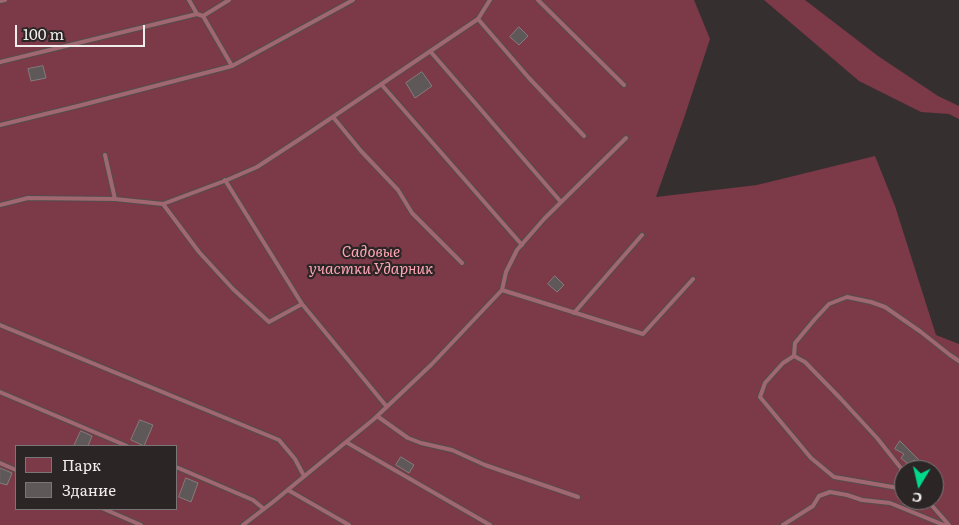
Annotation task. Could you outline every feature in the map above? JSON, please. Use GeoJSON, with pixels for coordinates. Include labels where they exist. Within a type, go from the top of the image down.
{"type":"FeatureCollection","features":[{"type":"Feature","properties":{"kind":"lane"},"geometry":{"type":"LineString","coordinates":[[0,1],[5,0]]}},
{"type":"Feature","properties":{"kind":"lane"},"geometry":{"type":"LineString","coordinates":[[189,0],[197,14]]}},
{"type":"Feature","properties":{"kind":"lane"},"geometry":{"type":"LineString","coordinates":[[203,16],[228,0]]}},
{"type":"Feature","properties":{"kind":"lane"},"geometry":{"type":"LineString","coordinates":[[0,125],[232,66],[353,0]]}},
{"type":"Feature","properties":{"kind":"lane"},"geometry":{"type":"LineString","coordinates":[[0,205],[28,198],[114,199],[163,204],[225,180],[256,167],[478,19],[490,0]]}},
{"type":"Feature","properties":{"kind":"lane"},"geometry":{"type":"LineString","coordinates":[[538,0],[624,85]]}},
{"type":"Feature","properties":{"kind":"lane"},"geometry":{"type":"LineString","coordinates":[[0,62],[197,14],[203,16],[232,66]]}},
{"type":"Feature","properties":{"kind":"lane"},"geometry":{"type":"LineString","coordinates":[[478,19],[528,78],[584,136]]}},
{"type":"Feature","properties":{"kind":"lane"},"geometry":{"type":"LineString","coordinates":[[430,51],[561,202]]}},
{"type":"Feature","properties":{"kind":"lane"},"geometry":{"type":"LineString","coordinates":[[381,84],[522,245]]}},
{"type":"Feature","properties":{"kind":"lane"},"geometry":{"type":"LineString","coordinates":[[333,117],[361,151],[398,190],[412,213],[462,263]]}},
{"type":"Feature","properties":{"kind":"lane"},"geometry":{"type":"LineString","coordinates":[[243,525],[377,416],[432,364],[502,290],[506,272],[517,250],[544,219],[626,138]]}},
{"type":"Feature","properties":{"kind":"lane"},"geometry":{"type":"LineString","coordinates":[[105,156],[114,199]]}},
{"type":"Feature","properties":{"kind":"lane"},"geometry":{"type":"LineString","coordinates":[[225,180],[302,304],[387,407]]}},
{"type":"Feature","properties":{"kind":"lane"},"geometry":{"type":"LineString","coordinates":[[163,204],[199,252],[233,289],[269,322],[302,304]]}},
{"type":"Feature","properties":{"kind":"lane"},"geometry":{"type":"LineString","coordinates":[[574,313],[642,235]]}},
{"type":"Feature","properties":{"kind":"lane"},"geometry":{"type":"LineString","coordinates":[[502,290],[643,334],[693,279]]}},
{"type":"Feature","properties":{"kind":"lane"},"geometry":{"type":"LineString","coordinates":[[894,487],[834,477],[810,458],[760,397],[765,383],[783,364],[794,356],[796,343],[829,304],[846,297],[885,307],[922,332],[959,361]]}},
{"type":"Feature","properties":{"kind":"lane"},"geometry":{"type":"LineString","coordinates":[[0,324],[279,440],[295,459],[304,476]]}},
{"type":"Feature","properties":{"kind":"lane"},"geometry":{"type":"LineString","coordinates":[[794,356],[805,362],[841,399],[894,460]]}},
{"type":"Feature","properties":{"kind":"lane"},"geometry":{"type":"LineString","coordinates":[[0,392],[125,445]]}},
{"type":"Feature","properties":{"kind":"lane"},"geometry":{"type":"LineString","coordinates":[[377,416],[408,438],[452,450],[485,465],[578,497]]}},
{"type":"Feature","properties":{"kind":"lane"},"geometry":{"type":"LineString","coordinates":[[346,442],[490,525]]}},
{"type":"Feature","properties":{"kind":"lane"},"geometry":{"type":"LineString","coordinates":[[0,463],[15,470]]}},
{"type":"Feature","properties":{"kind":"lane"},"geometry":{"type":"LineString","coordinates":[[178,468],[253,500],[264,509]]}},
{"type":"Feature","properties":{"kind":"lane"},"geometry":{"type":"LineString","coordinates":[[288,490],[348,525]]}},
{"type":"Feature","properties":{"kind":"lane"},"geometry":{"type":"LineString","coordinates":[[784,525],[812,506],[820,496],[830,492],[862,500],[890,503],[944,525]]}},
{"type":"Feature","properties":{"kind":"lane"},"geometry":{"type":"LineString","coordinates":[[106,510],[141,525]]}},
{"type":"Feature","properties":{"kind":"lane"},"geometry":{"type":"LineString","coordinates":[[936,510],[949,525]]}},
{"type":"Feature","properties":{"kind":"green space","name":"Садовые участки Ударник"},"geometry":{"type":"Polygon","coordinates":[[[0,0],[694,0],[710,39],[656,197],[757,185],[875,156],[895,206],[936,335],[959,344],[959,525],[0,525],[0,0]]]}},
{"type":"Feature","properties":{"kind":"green space"},"geometry":{"type":"Polygon","coordinates":[[[764,0],[805,0],[878,56],[938,96],[959,106],[959,119],[949,114],[921,112],[859,81],[764,0]]]}},
{"type":"Feature","properties":{"kind":"building"},"geometry":{"type":"Polygon","coordinates":[[[519,27],[528,36],[519,45],[510,37],[519,27]]]}},
{"type":"Feature","properties":{"kind":"building"},"geometry":{"type":"Polygon","coordinates":[[[43,66],[46,78],[31,81],[28,69],[43,66]]]}},
{"type":"Feature","properties":{"kind":"building"},"geometry":{"type":"Polygon","coordinates":[[[422,72],[432,86],[415,98],[406,83],[422,72]]]}},
{"type":"Feature","properties":{"kind":"building"},"geometry":{"type":"Polygon","coordinates":[[[555,276],[564,285],[557,292],[548,284],[555,276]]]}},
{"type":"Feature","properties":{"kind":"building"},"geometry":{"type":"Polygon","coordinates":[[[140,420],[153,425],[144,445],[131,440],[140,420]]]}},
{"type":"Feature","properties":{"kind":"building"},"geometry":{"type":"Polygon","coordinates":[[[81,431],[92,436],[88,445],[74,445],[81,431]]]}},
{"type":"Feature","properties":{"kind":"building"},"geometry":{"type":"Polygon","coordinates":[[[900,441],[919,460],[903,460],[901,458],[904,454],[895,449],[900,441]]]}},
{"type":"Feature","properties":{"kind":"building"},"geometry":{"type":"Polygon","coordinates":[[[401,457],[414,465],[409,473],[396,465],[401,457]]]}},
{"type":"Feature","properties":{"kind":"building"},"geometry":{"type":"Polygon","coordinates":[[[0,468],[12,473],[7,485],[0,483],[0,468]]]}},
{"type":"Feature","properties":{"kind":"building"},"geometry":{"type":"Polygon","coordinates":[[[186,478],[198,483],[191,502],[179,497],[186,478]]]}}]}
